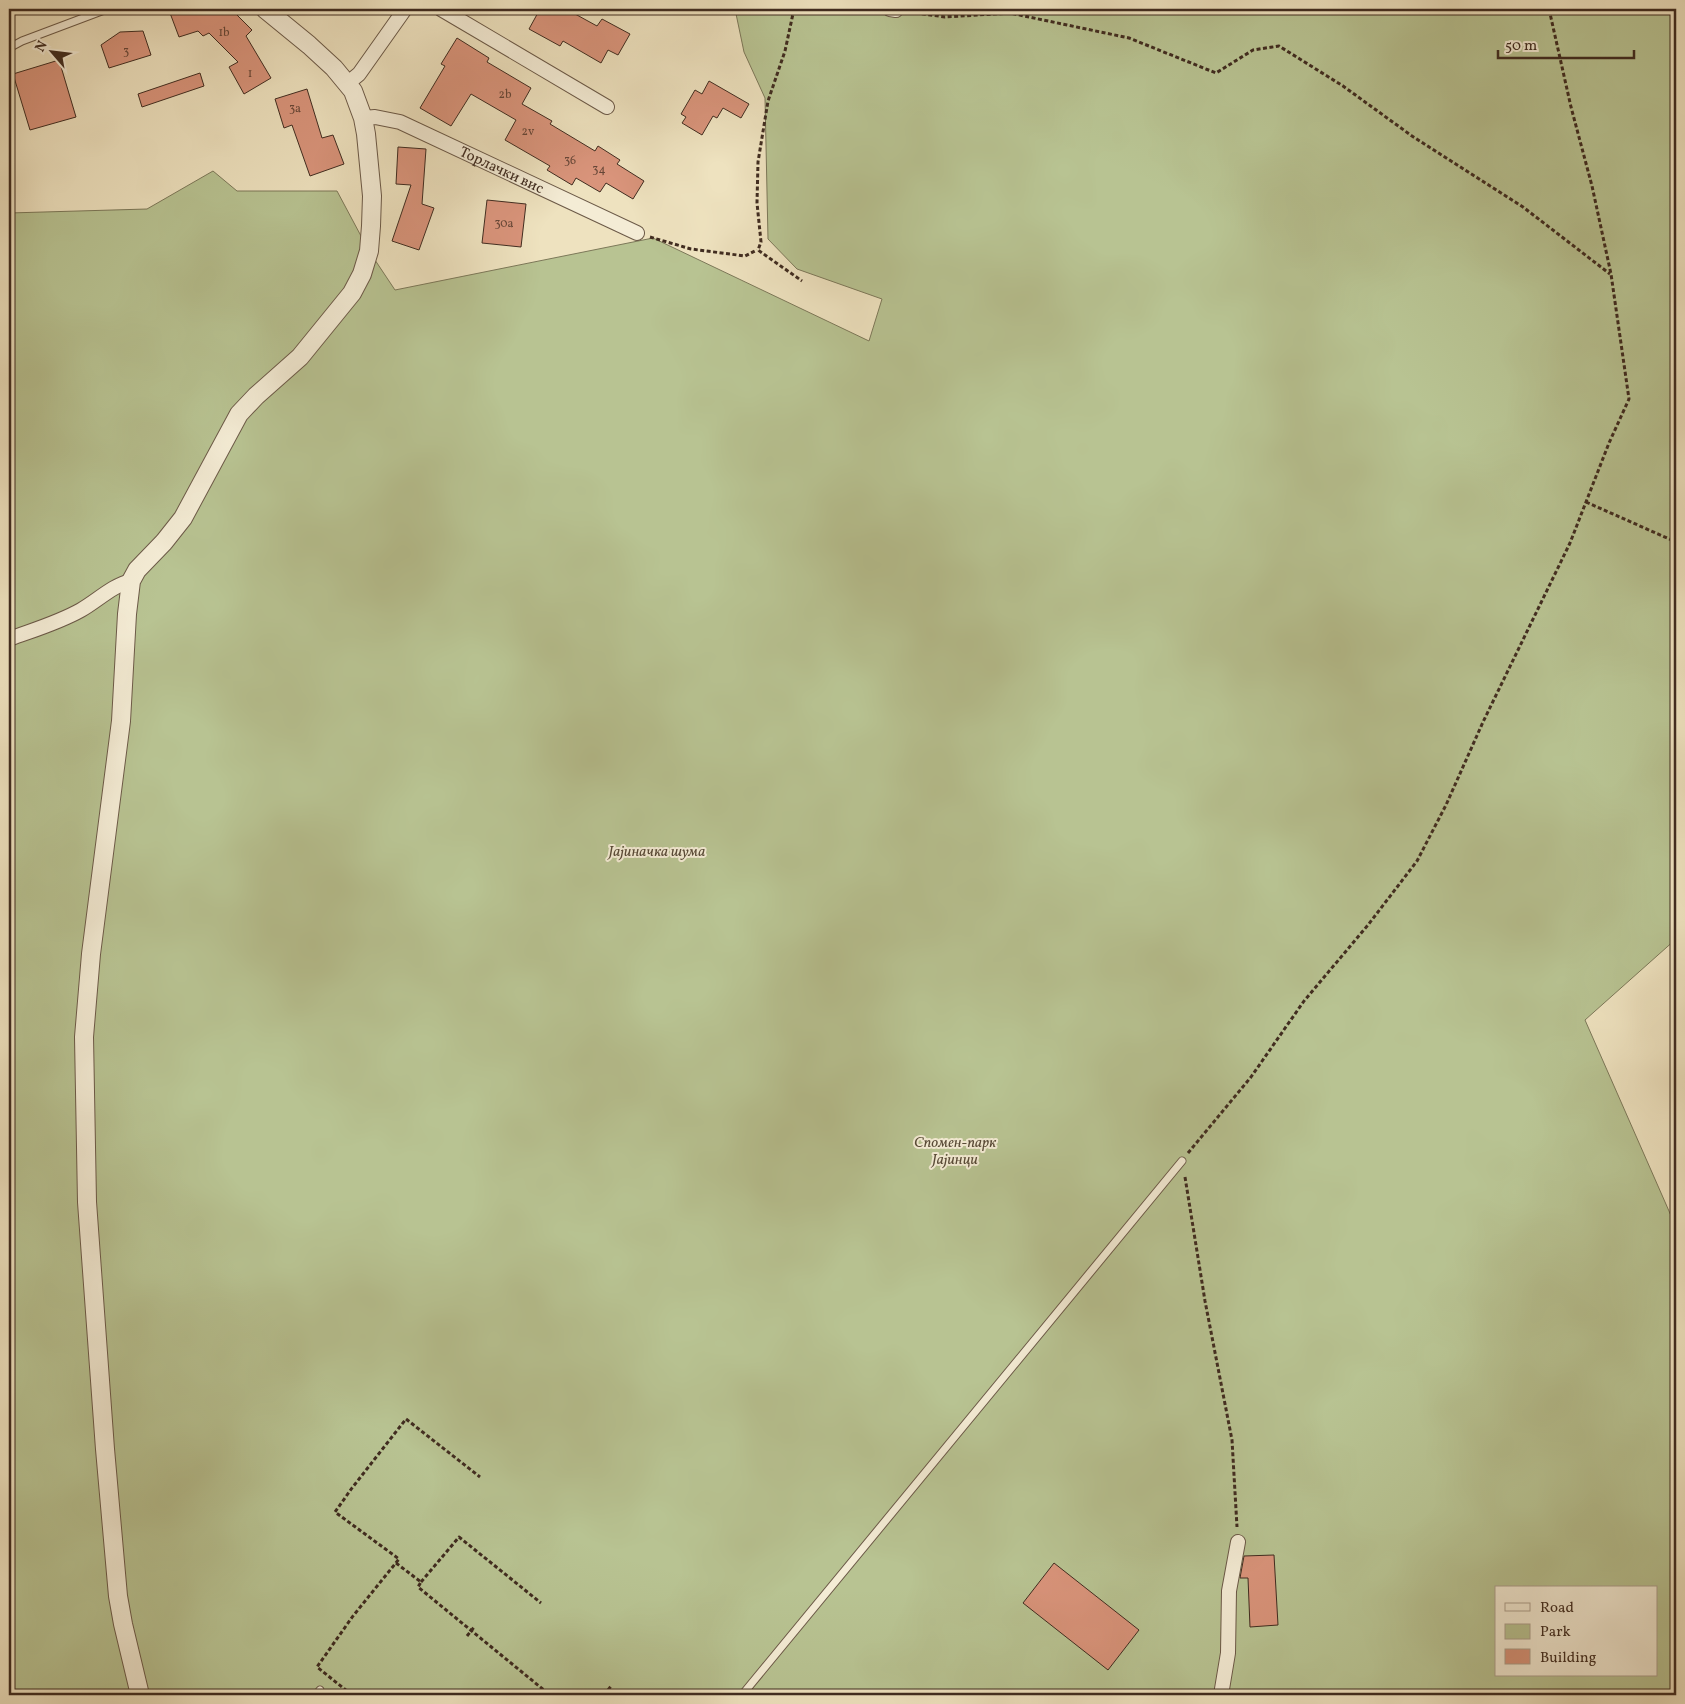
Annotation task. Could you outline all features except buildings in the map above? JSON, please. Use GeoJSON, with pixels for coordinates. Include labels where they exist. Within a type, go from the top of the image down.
{"type":"FeatureCollection","features":[{"type":"Feature","properties":{"kind":"street"},"geometry":{"type":"LineString","coordinates":[[140,1695],[118,1596],[105,1450],[87,1202],[84,1036],[94,934],[121,721],[127,614],[131,581],[137,570],[164,542],[183,518],[239,414],[256,396],[300,357],[352,293],[362,274],[369,251],[372,226],[372,196],[366,134],[363,118],[355,96],[348,83],[309,44],[265,9]]}},
{"type":"Feature","properties":{"kind":"street"},"geometry":{"type":"LineString","coordinates":[[348,83],[358,74],[405,9]]}},
{"type":"Feature","properties":{"kind":"street"},"geometry":{"type":"LineString","coordinates":[[441,9],[607,107]]}},
{"type":"Feature","properties":{"kind":"street","name":"Торлачки вис"},"geometry":{"type":"LineString","coordinates":[[363,118],[382,118],[400,122],[637,233]]}},
{"type":"Feature","properties":{"kind":"street"},"geometry":{"type":"LineString","coordinates":[[9,639],[63,620],[84,609],[120,585],[131,581]]}},
{"type":"Feature","properties":{"kind":"street"},"geometry":{"type":"LineString","coordinates":[[1221,1695],[1228,1653],[1229,1591],[1238,1542]]}},
{"type":"Feature","properties":{"kind":"lane"},"geometry":{"type":"LineString","coordinates":[[9,48],[22,41],[107,9]]}},
{"type":"Feature","properties":{"kind":"lane"},"geometry":{"type":"LineString","coordinates":[[742,1695],[1182,1161]]}},
{"type":"Feature","properties":{"kind":"path"},"geometry":{"type":"LineString","coordinates":[[637,233],[662,242],[691,249],[745,256],[758,250],[761,242],[757,203],[758,162],[768,101],[785,51],[794,9]]}},
{"type":"Feature","properties":{"kind":"path"},"geometry":{"type":"LineString","coordinates":[[893,9],[946,17],[1010,13],[1128,38],[1216,73],[1253,50],[1279,46],[1343,86],[1412,136],[1523,207],[1611,274]]}},
{"type":"Feature","properties":{"kind":"path"},"geometry":{"type":"LineString","coordinates":[[1238,1542],[1232,1440],[1205,1301],[1182,1161],[1252,1077],[1304,1000],[1368,925],[1417,861],[1446,805],[1483,722],[1570,543],[1629,399],[1611,274],[1592,186],[1548,9]]}},
{"type":"Feature","properties":{"kind":"path"},"geometry":{"type":"LineString","coordinates":[[758,250],[802,281]]}},
{"type":"Feature","properties":{"kind":"path"},"geometry":{"type":"LineString","coordinates":[[1586,502],[1676,542]]}},
{"type":"Feature","properties":{"kind":"path"},"geometry":{"type":"LineString","coordinates":[[352,1695],[317,1667],[353,1616],[400,1559],[335,1512],[406,1420],[480,1478]]}},
{"type":"Feature","properties":{"kind":"path"},"geometry":{"type":"LineString","coordinates":[[540,1604],[459,1537],[418,1587],[550,1695]]}},
{"type":"Feature","properties":{"kind":"path"},"geometry":{"type":"LineString","coordinates":[[396,1563],[421,1582]]}},
{"type":"Feature","properties":{"kind":"path"},"geometry":{"type":"LineString","coordinates":[[467,1636],[475,1626]]}},
{"type":"Feature","properties":{"kind":"path"},"geometry":{"type":"LineString","coordinates":[[604,1695],[612,1686]]}},
{"type":"Feature","properties":{"kind":"green space","name":"Јајиначка шума"},"geometry":{"type":"Polygon","coordinates":[[[735,9],[1676,9],[1676,939],[1585,1020],[1676,1227],[1676,1521],[1671,1531],[1676,1530],[1676,1695],[9,1695],[9,213],[147,209],[213,171],[237,191],[337,191],[369,251],[395,290],[653,238],[869,341],[882,299],[797,269],[768,239],[765,98],[744,52],[735,9]]]}},
{"type":"Feature","properties":{"kind":"park label","name":"Спомен-парк Јајинци"},"geometry":{"type":"Point","coordinates":[955,1150]}}]}
